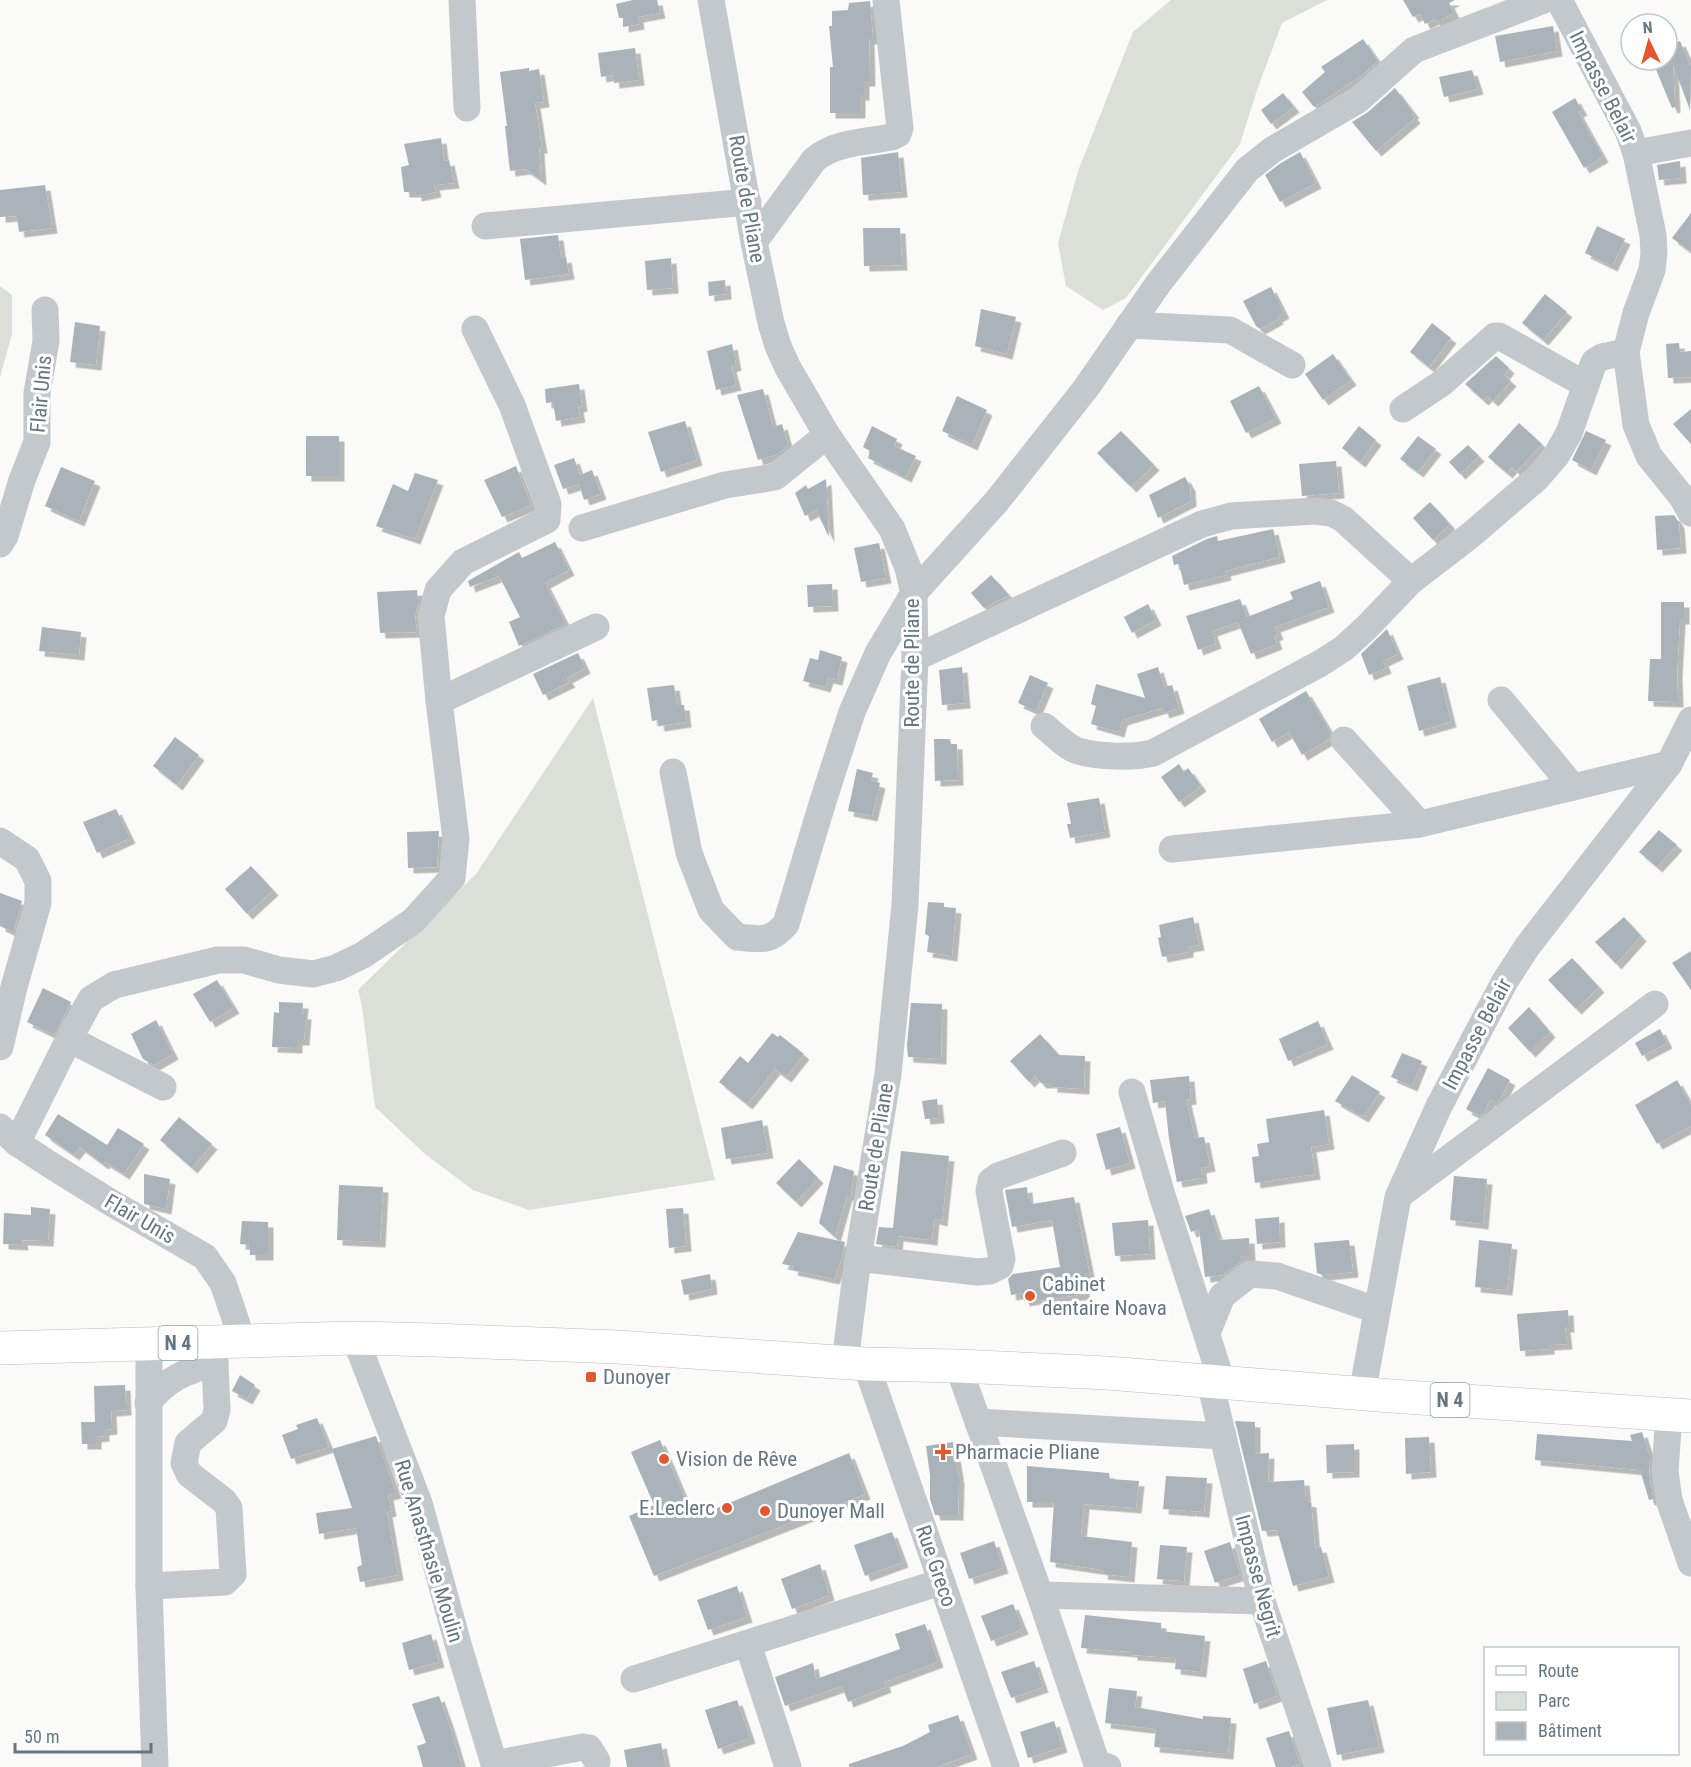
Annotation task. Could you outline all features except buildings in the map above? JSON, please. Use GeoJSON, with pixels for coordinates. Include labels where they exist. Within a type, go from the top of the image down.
{"type":"FeatureCollection","features":[{"type":"Feature","properties":{"kind":"main road","name":"N 4"},"geometry":{"type":"LineString","coordinates":[[0,1348],[148,1344],[224,1349],[355,1338],[617,1347],[856,1363],[958,1365],[1108,1373],[1362,1394],[1680,1416]]}},
{"type":"Feature","properties":{"kind":"street"},"geometry":{"type":"LineString","coordinates":[[462,0],[467,108]]}},
{"type":"Feature","properties":{"kind":"street","name":"Route de Pliane"},"geometry":{"type":"LineString","coordinates":[[711,0],[754,242],[778,346],[788,368],[827,435],[892,529],[908,568],[914,593],[915,658],[905,905],[888,1074],[858,1258],[856,1363]]}},
{"type":"Feature","properties":{"kind":"street"},"geometry":{"type":"LineString","coordinates":[[754,242],[814,160],[823,152],[835,147],[898,134],[900,129],[886,0]]}},
{"type":"Feature","properties":{"kind":"street"},"geometry":{"type":"LineString","coordinates":[[673,772],[689,853],[711,910],[737,938],[766,939],[778,934],[786,924],[823,801],[862,687],[878,653],[914,593],[998,501],[1086,388],[1158,284],[1246,170],[1260,159],[1358,100],[1414,50],[1544,0]]}},
{"type":"Feature","properties":{"kind":"street","name":"Impasse Belair"},"geometry":{"type":"LineString","coordinates":[[1559,0],[1628,131],[1636,153],[1653,236],[1654,253],[1652,270],[1636,313],[1626,352],[1636,425],[1649,456],[1682,497],[1691,513]]}},
{"type":"Feature","properties":{"kind":"street"},"geometry":{"type":"LineString","coordinates":[[1636,153],[1691,143]]}},
{"type":"Feature","properties":{"kind":"street"},"geometry":{"type":"LineString","coordinates":[[485,226],[748,202]]}},
{"type":"Feature","properties":{"kind":"street","name":"Flair Unis"},"geometry":{"type":"LineString","coordinates":[[0,544],[5,536],[22,480],[37,442],[37,393],[46,341],[45,310]]}},
{"type":"Feature","properties":{"kind":"street"},"geometry":{"type":"LineString","coordinates":[[1129,325],[1230,330],[1292,365]]}},
{"type":"Feature","properties":{"kind":"street"},"geometry":{"type":"LineString","coordinates":[[8,1135],[69,1039],[91,999],[114,985],[218,960],[244,960],[279,970],[313,975],[336,968],[363,955],[413,921],[452,878],[456,838],[431,616],[438,590],[463,561],[547,520],[548,504],[512,405],[475,329]]}},
{"type":"Feature","properties":{"kind":"street"},"geometry":{"type":"LineString","coordinates":[[1403,409],[1442,382],[1495,336],[1499,336],[1586,385]]}},
{"type":"Feature","properties":{"kind":"street"},"geometry":{"type":"LineString","coordinates":[[1044,726],[1078,751],[1130,757],[1153,753],[1321,663],[1344,648],[1366,628],[1411,581],[1472,534],[1537,478],[1556,456],[1569,433],[1594,362],[1626,352]]}},
{"type":"Feature","properties":{"kind":"street"},"geometry":{"type":"LineString","coordinates":[[582,528],[725,485],[775,477],[827,435]]}},
{"type":"Feature","properties":{"kind":"street"},"geometry":{"type":"LineString","coordinates":[[915,658],[1202,524],[1231,516],[1315,511],[1331,513],[1343,519],[1411,581]]}},
{"type":"Feature","properties":{"kind":"street"},"geometry":{"type":"LineString","coordinates":[[439,701],[596,627]]}},
{"type":"Feature","properties":{"kind":"street"},"geometry":{"type":"LineString","coordinates":[[1500,700],[1573,787]]}},
{"type":"Feature","properties":{"kind":"street","name":"Impasse Belair"},"geometry":{"type":"LineString","coordinates":[[1362,1394],[1398,1197],[1439,1106],[1505,981],[1527,948],[1669,764],[1691,720]]}},
{"type":"Feature","properties":{"kind":"street"},"geometry":{"type":"LineString","coordinates":[[1344,740],[1420,824]]}},
{"type":"Feature","properties":{"kind":"street"},"geometry":{"type":"LineString","coordinates":[[1172,849],[1420,824],[1669,764]]}},
{"type":"Feature","properties":{"kind":"street"},"geometry":{"type":"LineString","coordinates":[[0,841],[27,859],[38,881],[38,903],[0,1047]]}},
{"type":"Feature","properties":{"kind":"street"},"geometry":{"type":"LineString","coordinates":[[1398,1197],[1655,1004]]}},
{"type":"Feature","properties":{"kind":"street"},"geometry":{"type":"LineString","coordinates":[[69,1039],[163,1087]]}},
{"type":"Feature","properties":{"kind":"street","name":"Impasse Negrit"},"geometry":{"type":"LineString","coordinates":[[1132,1092],[1162,1195],[1208,1333],[1223,1436],[1262,1601],[1318,1767]]}},
{"type":"Feature","properties":{"kind":"street","name":"Flair Unis"},"geometry":{"type":"LineString","coordinates":[[8,1135],[110,1202],[205,1257],[223,1283],[224,1349],[217,1410],[214,1420],[188,1443],[184,1463],[189,1474],[230,1508],[233,1574],[225,1582],[149,1586]]}},
{"type":"Feature","properties":{"kind":"street"},"geometry":{"type":"LineString","coordinates":[[858,1258],[977,1272],[990,1271],[1000,1266],[1002,1259],[989,1191],[991,1181],[998,1176],[1063,1153]]}},
{"type":"Feature","properties":{"kind":"street"},"geometry":{"type":"LineString","coordinates":[[1208,1333],[1222,1296],[1250,1274],[1277,1276],[1376,1310]]}},
{"type":"Feature","properties":{"kind":"street","name":"Rue Anasthasie Moulin"},"geometry":{"type":"LineString","coordinates":[[355,1338],[419,1503],[460,1651],[495,1765]]}},
{"type":"Feature","properties":{"kind":"street"},"geometry":{"type":"LineString","coordinates":[[148,1344],[149,1586],[154,1767]]}},
{"type":"Feature","properties":{"kind":"street"},"geometry":{"type":"LineString","coordinates":[[148,1403],[159,1389],[175,1378],[195,1369],[224,1349]]}},
{"type":"Feature","properties":{"kind":"street","name":"Rue Greco"},"geometry":{"type":"LineString","coordinates":[[856,1363],[942,1582],[1006,1767]]}},
{"type":"Feature","properties":{"kind":"street"},"geometry":{"type":"LineString","coordinates":[[958,1365],[1040,1594],[1098,1766]]}},
{"type":"Feature","properties":{"kind":"street"},"geometry":{"type":"LineString","coordinates":[[1680,1416],[1665,1471],[1669,1500],[1691,1563]]}},
{"type":"Feature","properties":{"kind":"street"},"geometry":{"type":"LineString","coordinates":[[978,1422],[1223,1436]]}},
{"type":"Feature","properties":{"kind":"street"},"geometry":{"type":"LineString","coordinates":[[634,1679],[942,1582]]}},
{"type":"Feature","properties":{"kind":"street"},"geometry":{"type":"LineString","coordinates":[[1040,1594],[1262,1601]]}},
{"type":"Feature","properties":{"kind":"street"},"geometry":{"type":"LineString","coordinates":[[748,1644],[788,1767]]}},
{"type":"Feature","properties":{"kind":"street"},"geometry":{"type":"LineString","coordinates":[[495,1765],[583,1747],[589,1748],[597,1761]]}},
{"type":"Feature","properties":{"kind":"green space"},"geometry":{"type":"Polygon","coordinates":[[[1171,0],[1327,0],[1282,23],[1240,144],[1126,298],[1103,310],[1066,286],[1058,243],[1078,171],[1133,32],[1171,0]]]}},
{"type":"Feature","properties":{"kind":"green space"},"geometry":{"type":"Polygon","coordinates":[[[0,286],[12,295],[12,334],[0,377],[0,286]]]}},
{"type":"Feature","properties":{"kind":"green space"},"geometry":{"type":"Polygon","coordinates":[[[593,698],[715,1180],[529,1210],[473,1190],[425,1154],[375,1107],[358,990],[476,874],[593,698]]]}},
{"type":"Feature","properties":{"kind":"place","name":"Cabinet dentaire Noava"},"geometry":{"type":"Point","coordinates":[1030,1296]}},
{"type":"Feature","properties":{"kind":"place","name":"Dunoyer"},"geometry":{"type":"Point","coordinates":[591,1377]}},
{"type":"Feature","properties":{"kind":"place","name":"Pharmacie Pliane"},"geometry":{"type":"Point","coordinates":[943,1452]}},
{"type":"Feature","properties":{"kind":"place","name":"Vision de Rêve"},"geometry":{"type":"Point","coordinates":[664,1459]}},
{"type":"Feature","properties":{"kind":"place","name":"E.Leclerc"},"geometry":{"type":"Point","coordinates":[727,1508]}},
{"type":"Feature","properties":{"kind":"place","name":"Dunoyer Mall"},"geometry":{"type":"Point","coordinates":[765,1511]}}]}
